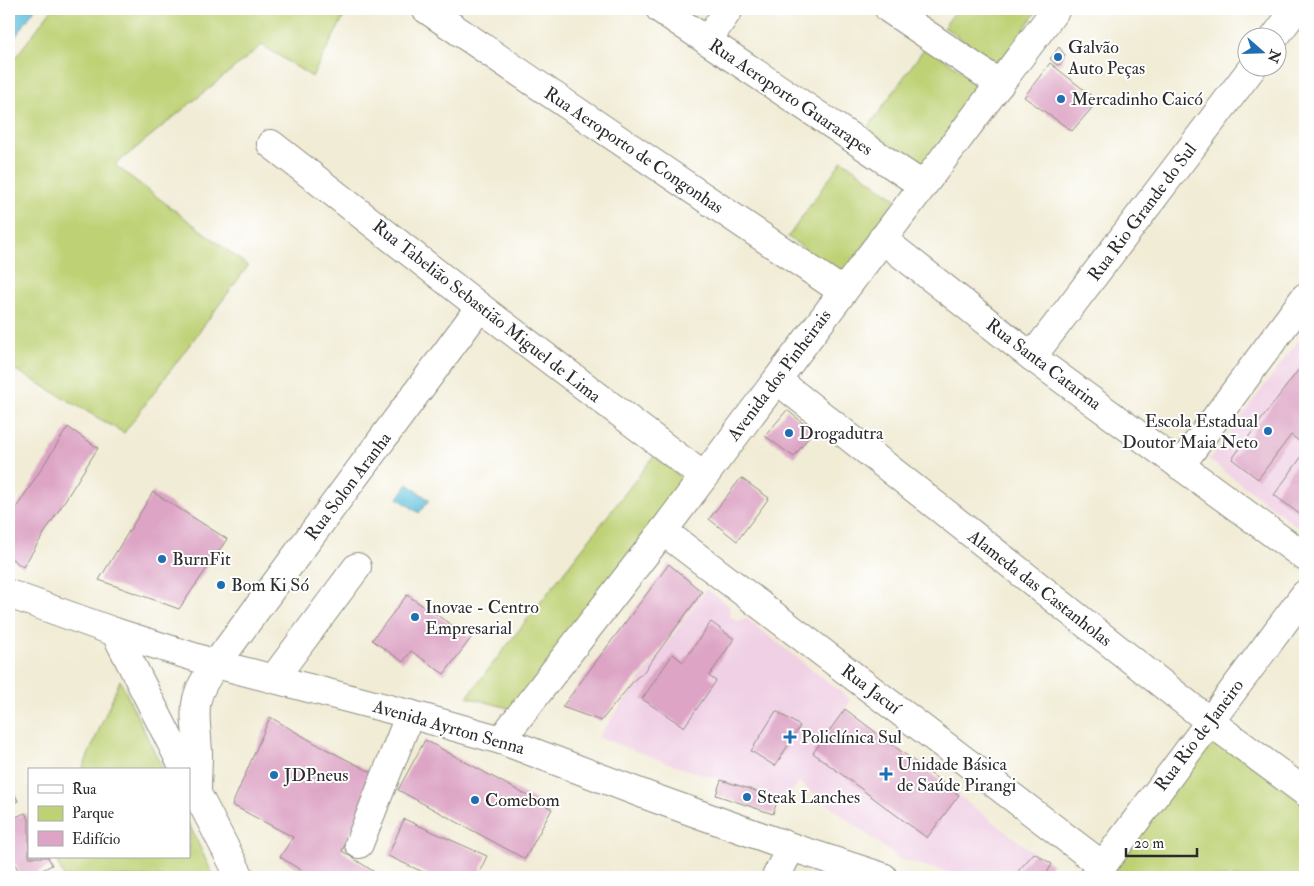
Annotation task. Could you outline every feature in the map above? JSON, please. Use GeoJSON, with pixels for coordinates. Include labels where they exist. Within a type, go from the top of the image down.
{"type":"FeatureCollection","features":[{"type":"Feature","properties":{"kind":"street","name":"Rua Aeroporto de Congonhas"},"geometry":{"type":"LineString","coordinates":[[426,9],[842,291]]}},
{"type":"Feature","properties":{"kind":"street","name":"Rua Aeroporto Guararapes"},"geometry":{"type":"LineString","coordinates":[[660,9],[922,185]]}},
{"type":"Feature","properties":{"kind":"street"},"geometry":{"type":"LineString","coordinates":[[707,41],[729,9]]}},
{"type":"Feature","properties":{"kind":"street"},"geometry":{"type":"LineString","coordinates":[[889,9],[1000,84]]}},
{"type":"Feature","properties":{"kind":"street","name":"Avenida dos Pinheirais"},"geometry":{"type":"LineString","coordinates":[[501,740],[663,531],[1056,9]]}},
{"type":"Feature","properties":{"kind":"street"},"geometry":{"type":"LineString","coordinates":[[1282,28],[1296,9]]}},
{"type":"Feature","properties":{"kind":"street","name":"Rua Rio Grande do Sul"},"geometry":{"type":"LineString","coordinates":[[1032,357],[1244,78]]}},
{"type":"Feature","properties":{"kind":"street","name":"Rua Tabelião Sebastião Miguel de Lima"},"geometry":{"type":"LineString","coordinates":[[271,144],[480,308],[703,476]]}},
{"type":"Feature","properties":{"kind":"street","name":"Rua Santa Catarina"},"geometry":{"type":"LineString","coordinates":[[882,239],[1032,357],[1305,557]]}},
{"type":"Feature","properties":{"kind":"street"},"geometry":{"type":"LineString","coordinates":[[1180,466],[1305,297]]}},
{"type":"Feature","properties":{"kind":"street","name":"Rua Solon Aranha"},"geometry":{"type":"LineString","coordinates":[[190,780],[198,753],[194,715],[196,700],[202,685],[480,308]]}},
{"type":"Feature","properties":{"kind":"street","name":"Alameda das Castanholas"},"geometry":{"type":"LineString","coordinates":[[777,380],[1209,721],[1305,792]]}},
{"type":"Feature","properties":{"kind":"street","name":"Rua Jacuí"},"geometry":{"type":"LineString","coordinates":[[663,531],[1099,872]]}},
{"type":"Feature","properties":{"kind":"street"},"geometry":{"type":"LineString","coordinates":[[274,678],[356,566]]}},
{"type":"Feature","properties":{"kind":"street","name":"Avenida Ayrton Senna"},"geometry":{"type":"LineString","coordinates":[[9,594],[115,632],[216,664],[410,714],[501,740],[791,848],[883,877]]}},
{"type":"Feature","properties":{"kind":"street","name":"Rua Rio de Janeiro"},"geometry":{"type":"LineString","coordinates":[[1099,872],[1209,721],[1305,594]]}},
{"type":"Feature","properties":{"kind":"street"},"geometry":{"type":"LineString","coordinates":[[115,632],[184,768]]}},
{"type":"Feature","properties":{"kind":"street"},"geometry":{"type":"LineString","coordinates":[[359,844],[410,714]]}},
{"type":"Feature","properties":{"kind":"street"},"geometry":{"type":"LineString","coordinates":[[190,780],[240,877]]}},
{"type":"Feature","properties":{"kind":"street"},"geometry":{"type":"LineString","coordinates":[[776,877],[791,848]]}},
{"type":"Feature","properties":{"kind":"shaded area","name":"Escola Estadual Doutor Maia Neto"},"geometry":{"type":"Polygon","coordinates":[[[1305,332],[1305,532],[1209,460],[1305,332]]]}},
{"type":"Feature","properties":{"kind":"shaded area","name":"Policlínica Sul"},"geometry":{"type":"Polygon","coordinates":[[[707,589],[729,606],[730,616],[738,622],[747,619],[851,700],[845,709],[1034,853],[1013,877],[966,877],[899,859],[799,782],[786,800],[676,766],[598,737],[707,589]]]}},
{"type":"Feature","properties":{"kind":"green space"},"geometry":{"type":"Polygon","coordinates":[[[52,9],[348,9],[312,77],[262,45],[115,165],[248,266],[124,433],[9,366],[9,66],[52,9]]]}},
{"type":"Feature","properties":{"kind":"green space"},"geometry":{"type":"Polygon","coordinates":[[[957,9],[1038,9],[999,65],[944,27],[957,9]]]}},
{"type":"Feature","properties":{"kind":"green space"},"geometry":{"type":"Polygon","coordinates":[[[926,46],[982,85],[920,173],[864,133],[926,46]]]}},
{"type":"Feature","properties":{"kind":"green space"},"geometry":{"type":"Polygon","coordinates":[[[842,160],[896,199],[843,276],[788,237],[842,160]]]}},
{"type":"Feature","properties":{"kind":"green space"},"geometry":{"type":"Polygon","coordinates":[[[654,456],[686,481],[512,709],[467,697],[654,456]]]}},
{"type":"Feature","properties":{"kind":"green space"},"geometry":{"type":"Polygon","coordinates":[[[120,680],[162,768],[83,768],[120,680]]]}},
{"type":"Feature","properties":{"kind":"green space"},"geometry":{"type":"Polygon","coordinates":[[[1213,736],[1305,805],[1305,877],[1109,877],[1213,736]]]}},
{"type":"Feature","properties":{"kind":"green space"},"geometry":{"type":"Polygon","coordinates":[[[190,826],[214,877],[64,877],[55,858],[190,858],[190,826]]]}},
{"type":"Feature","properties":{"kind":"water"},"geometry":{"type":"Polygon","coordinates":[[[9,9],[35,9],[9,46],[9,9]]]}},
{"type":"Feature","properties":{"kind":"water"},"geometry":{"type":"Polygon","coordinates":[[[408,484],[429,500],[419,513],[398,498],[408,484]]]}},
{"type":"Feature","properties":{"kind":"building","name":"Galvão Auto Peças"},"geometry":{"type":"Polygon","coordinates":[[[1059,47],[1065,55],[1061,64],[1057,65],[1050,59],[1059,47]]]}},
{"type":"Feature","properties":{"kind":"building","name":"Mercadinho Caicó"},"geometry":{"type":"Polygon","coordinates":[[[1050,63],[1098,101],[1072,131],[1024,97],[1050,63]]]}},
{"type":"Feature","properties":{"kind":"building"},"geometry":{"type":"Polygon","coordinates":[[[1305,361],[1305,446],[1291,435],[1258,479],[1232,459],[1305,361]]]}},
{"type":"Feature","properties":{"kind":"building","name":"Drogadutra"},"geometry":{"type":"Polygon","coordinates":[[[787,410],[813,431],[794,457],[765,436],[787,410]]]}},
{"type":"Feature","properties":{"kind":"building"},"geometry":{"type":"Polygon","coordinates":[[[68,427],[98,448],[23,567],[9,557],[9,519],[68,427]]]}},
{"type":"Feature","properties":{"kind":"building"},"geometry":{"type":"Polygon","coordinates":[[[1305,452],[1305,518],[1274,495],[1305,452]]]}},
{"type":"Feature","properties":{"kind":"building"},"geometry":{"type":"Polygon","coordinates":[[[741,478],[769,498],[737,541],[709,519],[741,478]]]}},
{"type":"Feature","properties":{"kind":"building","name":"BurnFit"},"geometry":{"type":"Polygon","coordinates":[[[153,492],[227,539],[179,609],[99,580],[153,492]]]}},
{"type":"Feature","properties":{"kind":"building"},"geometry":{"type":"Polygon","coordinates":[[[669,564],[702,592],[642,674],[636,678],[601,721],[562,707],[669,564]]]}},
{"type":"Feature","properties":{"kind":"building","name":"Inovae - Centro Empresarial"},"geometry":{"type":"Polygon","coordinates":[[[407,595],[471,638],[444,674],[411,651],[403,662],[372,640],[407,595]]]}},
{"type":"Feature","properties":{"kind":"building"},"geometry":{"type":"Polygon","coordinates":[[[711,622],[734,639],[709,676],[716,681],[684,727],[642,699],[673,654],[683,662],[711,622]]]}},
{"type":"Feature","properties":{"kind":"building","name":"Unidade Básica de Saúde Pirangi"},"geometry":{"type":"Polygon","coordinates":[[[845,709],[959,795],[927,838],[813,753],[845,709]]]}},
{"type":"Feature","properties":{"kind":"building"},"geometry":{"type":"Polygon","coordinates":[[[776,711],[800,726],[775,766],[751,751],[776,711]]]}},
{"type":"Feature","properties":{"kind":"building"},"geometry":{"type":"Polygon","coordinates":[[[270,717],[320,746],[377,775],[342,851],[382,877],[312,877],[280,857],[293,837],[232,805],[270,717]]]}},
{"type":"Feature","properties":{"kind":"building","name":"Comebom"},"geometry":{"type":"Polygon","coordinates":[[[425,740],[552,809],[525,859],[398,790],[425,740]]]}},
{"type":"Feature","properties":{"kind":"building","name":"Steak Lanches"},"geometry":{"type":"Polygon","coordinates":[[[721,780],[778,798],[773,814],[716,795],[721,780]]]}},
{"type":"Feature","properties":{"kind":"building"},"geometry":{"type":"Polygon","coordinates":[[[9,783],[18,801],[9,806],[9,783]]]}},
{"type":"Feature","properties":{"kind":"building"},"geometry":{"type":"Polygon","coordinates":[[[25,813],[28,818],[28,858],[48,858],[52,865],[29,877],[22,877],[9,853],[9,820],[25,813]]]}},
{"type":"Feature","properties":{"kind":"building"},"geometry":{"type":"Polygon","coordinates":[[[404,819],[487,856],[477,877],[434,877],[388,856],[404,819]]]}},
{"type":"Feature","properties":{"kind":"building"},"geometry":{"type":"Polygon","coordinates":[[[1034,853],[1052,864],[1045,877],[1013,877],[1034,853]]]}},
{"type":"Feature","properties":{"kind":"place","name":"Galvão Auto Peças"},"geometry":{"type":"Point","coordinates":[1058,57]}},
{"type":"Feature","properties":{"kind":"place","name":"Mercadinho Caicó"},"geometry":{"type":"Point","coordinates":[1061,99]}},
{"type":"Feature","properties":{"kind":"place","name":"Escola Estadual Doutor Maia Neto"},"geometry":{"type":"Point","coordinates":[1268,431]}},
{"type":"Feature","properties":{"kind":"place","name":"Drogadutra"},"geometry":{"type":"Point","coordinates":[789,433]}},
{"type":"Feature","properties":{"kind":"place","name":"BurnFit"},"geometry":{"type":"Point","coordinates":[162,559]}},
{"type":"Feature","properties":{"kind":"place","name":"Bom Ki Só"},"geometry":{"type":"Point","coordinates":[221,585]}},
{"type":"Feature","properties":{"kind":"place","name":"Inovae - Centro Empresarial"},"geometry":{"type":"Point","coordinates":[415,617]}},
{"type":"Feature","properties":{"kind":"place","name":"Policlínica Sul"},"geometry":{"type":"Point","coordinates":[790,737]}},
{"type":"Feature","properties":{"kind":"place","name":"Unidade Básica de Saúde Pirangi"},"geometry":{"type":"Point","coordinates":[886,774]}},
{"type":"Feature","properties":{"kind":"place","name":"JDPneus"},"geometry":{"type":"Point","coordinates":[274,775]}},
{"type":"Feature","properties":{"kind":"place","name":"Steak Lanches"},"geometry":{"type":"Point","coordinates":[747,797]}},
{"type":"Feature","properties":{"kind":"place","name":"Comebom"},"geometry":{"type":"Point","coordinates":[475,800]}}]}
